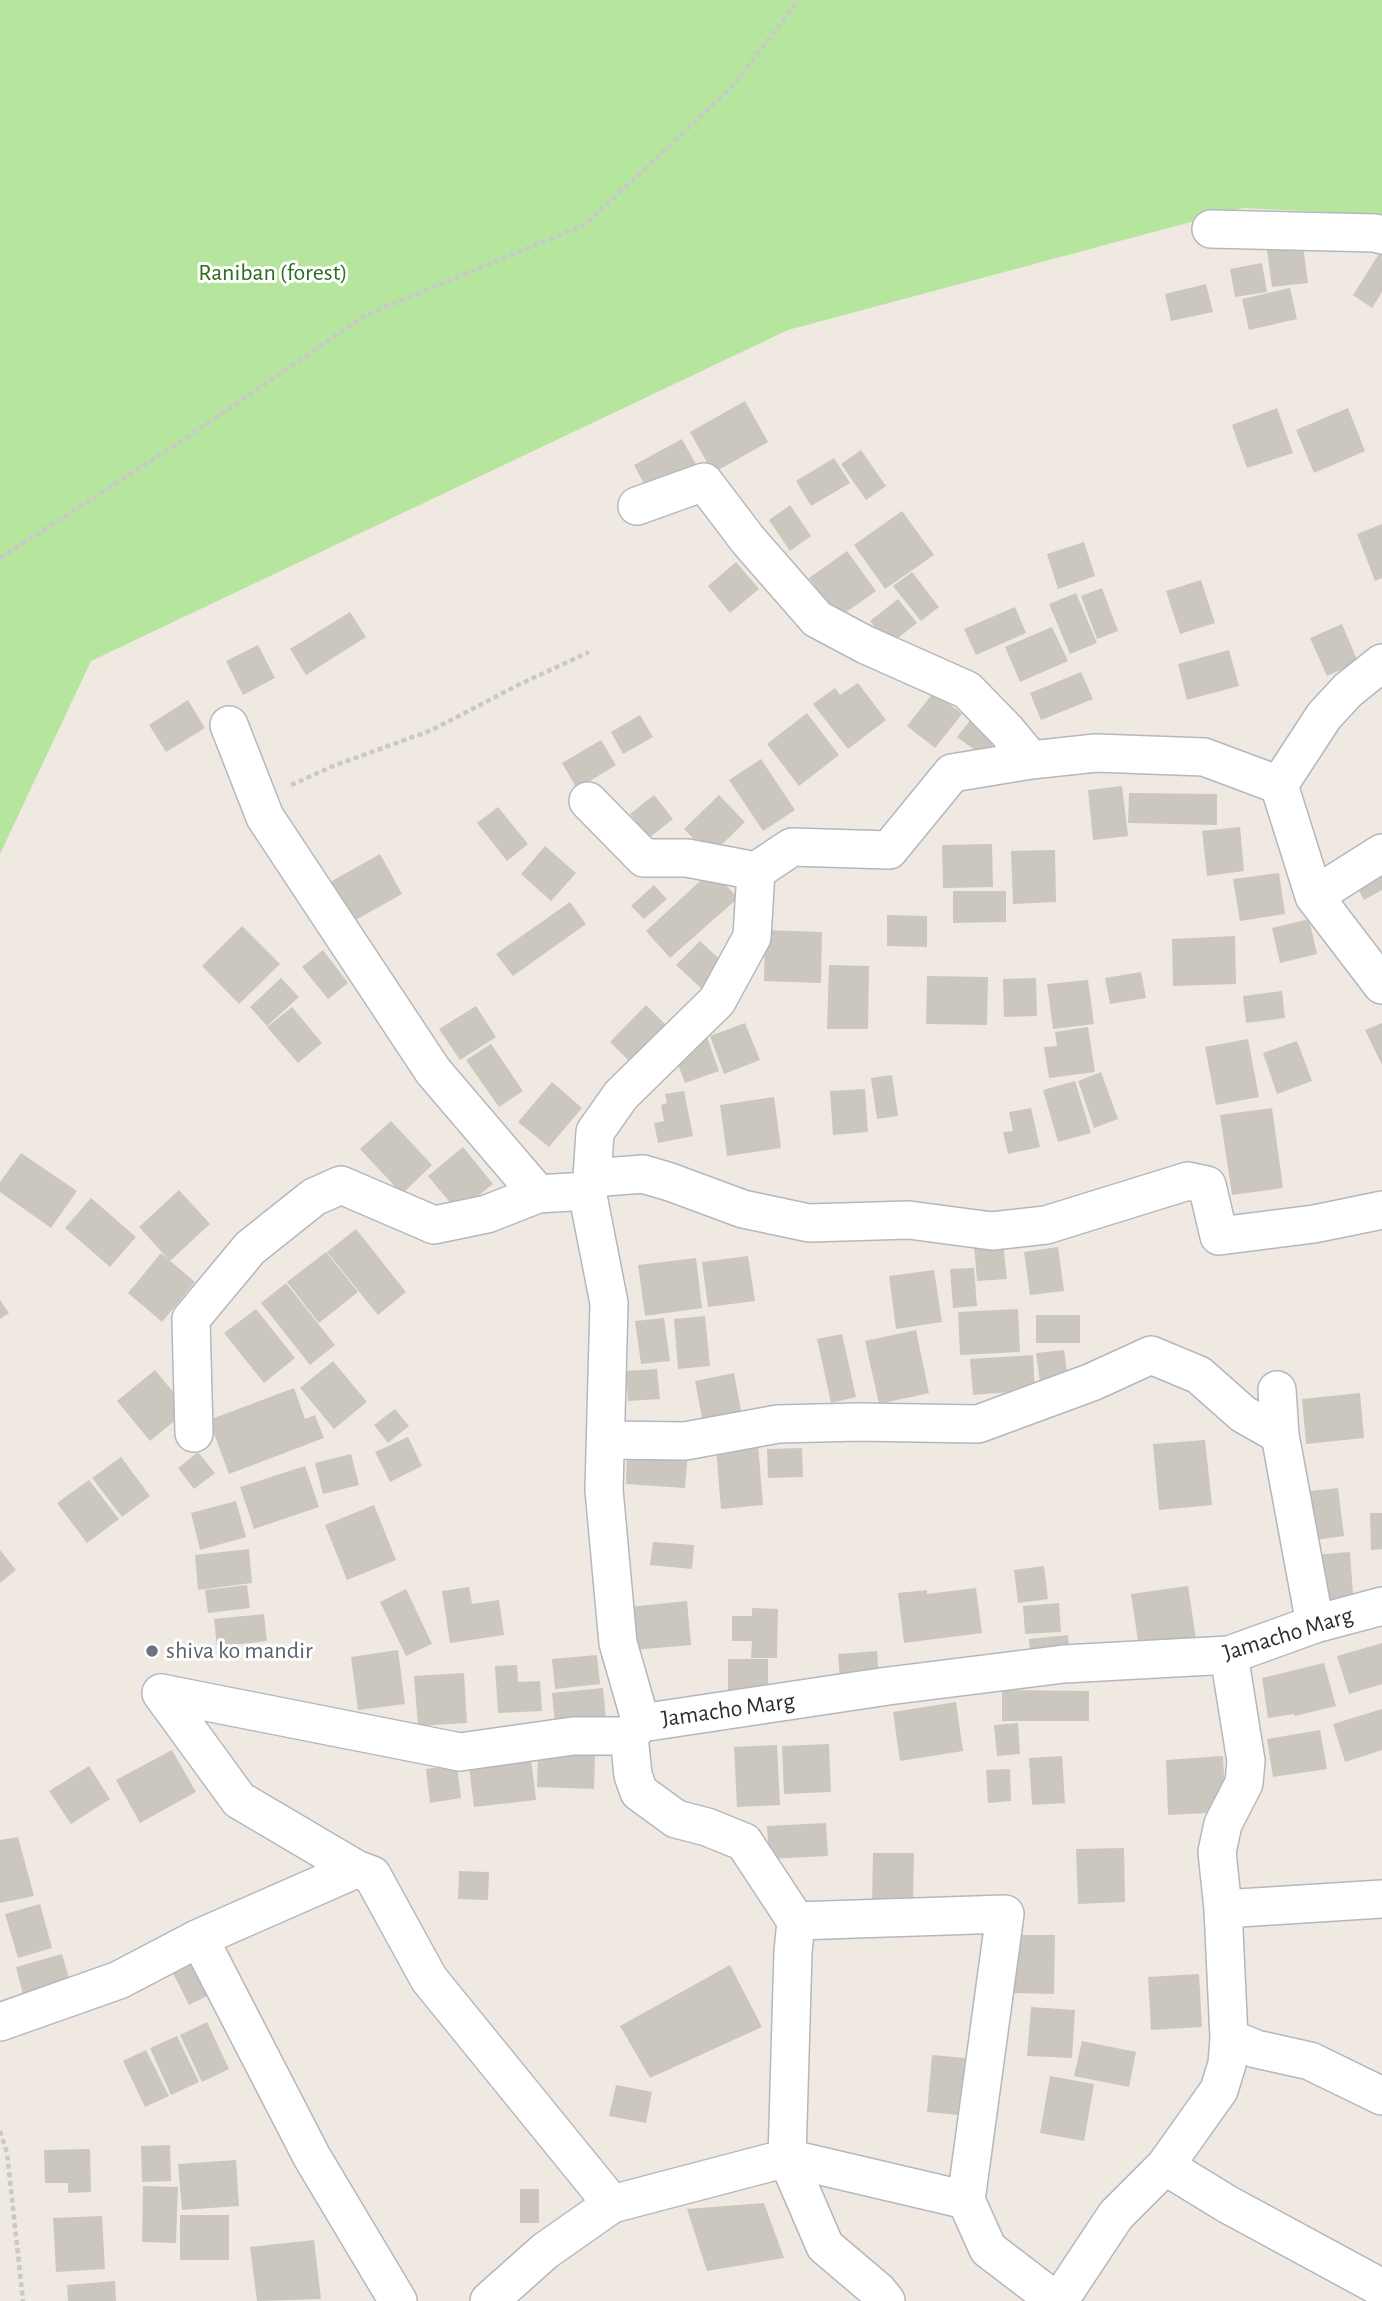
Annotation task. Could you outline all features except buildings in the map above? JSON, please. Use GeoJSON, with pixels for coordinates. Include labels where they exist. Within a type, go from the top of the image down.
{"type":"FeatureCollection","features":[{"type":"Feature","properties":{"kind":"street"},"geometry":{"type":"LineString","coordinates":[[1211,229],[1375,233],[1382,236]]}},
{"type":"Feature","properties":{"kind":"street"},"geometry":{"type":"LineString","coordinates":[[637,506],[704,482],[748,540],[817,619],[866,645],[967,690],[1031,760]]}},
{"type":"Feature","properties":{"kind":"street"},"geometry":{"type":"LineString","coordinates":[[1279,785],[1324,716],[1348,690],[1382,663]]}},
{"type":"Feature","properties":{"kind":"street"},"geometry":{"type":"LineString","coordinates":[[229,725],[265,817],[433,1070],[538,1194]]}},
{"type":"Feature","properties":{"kind":"street"},"geometry":{"type":"LineString","coordinates":[[588,801],[644,858],[687,858],[756,872],[792,847],[889,850],[952,772],[1096,753],[1204,757],[1279,785]]}},
{"type":"Feature","properties":{"kind":"street"},"geometry":{"type":"LineString","coordinates":[[1279,785],[1314,896],[1375,961]]}},
{"type":"Feature","properties":{"kind":"street"},"geometry":{"type":"LineString","coordinates":[[1314,896],[1382,853]]}},
{"type":"Feature","properties":{"kind":"street"},"geometry":{"type":"LineString","coordinates":[[612,2204],[429,1979],[372,1875],[356,1869],[239,1800],[160,1693],[460,1752],[635,1730],[618,1643],[604,1490],[609,1303],[589,1184],[595,1132],[621,1095],[717,1001],[752,937],[756,872]]}},
{"type":"Feature","properties":{"kind":"street"},"geometry":{"type":"LineString","coordinates":[[194,1433],[191,1320],[250,1248],[314,1197],[341,1185],[434,1225],[487,1214],[538,1194],[643,1174],[743,1209],[809,1223],[909,1220],[992,1231],[1046,1225],[1188,1181],[1207,1185],[1219,1236],[1314,1224],[1382,1210]]}},
{"type":"Feature","properties":{"kind":"street"},"geometry":{"type":"LineString","coordinates":[[606,1440],[685,1441],[778,1424],[978,1424],[1092,1382],[1150,1355],[1199,1375],[1243,1413],[1280,1435]]}},
{"type":"Feature","properties":{"kind":"street"},"geometry":{"type":"LineString","coordinates":[[1278,1390],[1280,1435],[1315,1624]]}},
{"type":"Feature","properties":{"kind":"street","name":"Jamacho Marg"},"geometry":{"type":"LineString","coordinates":[[796,1921],[744,1842],[707,1827],[676,1819],[639,1792],[633,1775],[635,1730],[888,1686],[1063,1664],[1229,1655],[1315,1624],[1382,1606]]}},
{"type":"Feature","properties":{"kind":"street"},"geometry":{"type":"LineString","coordinates":[[886,2301],[825,2246],[787,2158],[796,1921],[1005,1914],[966,2200],[988,2249],[1058,2301],[1116,2215],[1165,2166],[1219,2090],[1227,2064],[1229,2038],[1223,1909],[1217,1852],[1219,1837],[1244,1783],[1246,1761],[1229,1655]]}},
{"type":"Feature","properties":{"kind":"street"},"geometry":{"type":"LineString","coordinates":[[0,2022],[119,1980],[199,1938],[356,1869]]}},
{"type":"Feature","properties":{"kind":"street"},"geometry":{"type":"LineString","coordinates":[[1223,1909],[1382,1899]]}},
{"type":"Feature","properties":{"kind":"street"},"geometry":{"type":"LineString","coordinates":[[199,1938],[312,2157],[398,2301]]}},
{"type":"Feature","properties":{"kind":"street"},"geometry":{"type":"LineString","coordinates":[[1229,2038],[1256,2049],[1310,2061],[1382,2096]]}},
{"type":"Feature","properties":{"kind":"street"},"geometry":{"type":"LineString","coordinates":[[489,2301],[545,2251],[612,2204],[787,2158],[966,2200]]}},
{"type":"Feature","properties":{"kind":"street"},"geometry":{"type":"LineString","coordinates":[[1165,2166],[1227,2204],[1382,2288]]}},
{"type":"Feature","properties":{"kind":"path"},"geometry":{"type":"LineString","coordinates":[[0,558],[180,442],[366,315],[586,224],[730,89],[799,0]]}},
{"type":"Feature","properties":{"kind":"path"},"geometry":{"type":"LineString","coordinates":[[258,799],[333,766],[432,730],[589,652]]}},
{"type":"Feature","properties":{"kind":"path"},"geometry":{"type":"LineString","coordinates":[[0,2131],[7,2153],[23,2301]]}},
{"type":"Feature","properties":{"kind":"green space","name":"Raniban (forest)"},"geometry":{"type":"Polygon","coordinates":[[[0,0],[1382,0],[1382,215],[1243,208],[788,330],[91,661],[0,854],[0,0]]]}},
{"type":"Feature","properties":{"kind":"place","name":"shiva ko mandir"},"geometry":{"type":"Point","coordinates":[152,1651]}}]}
